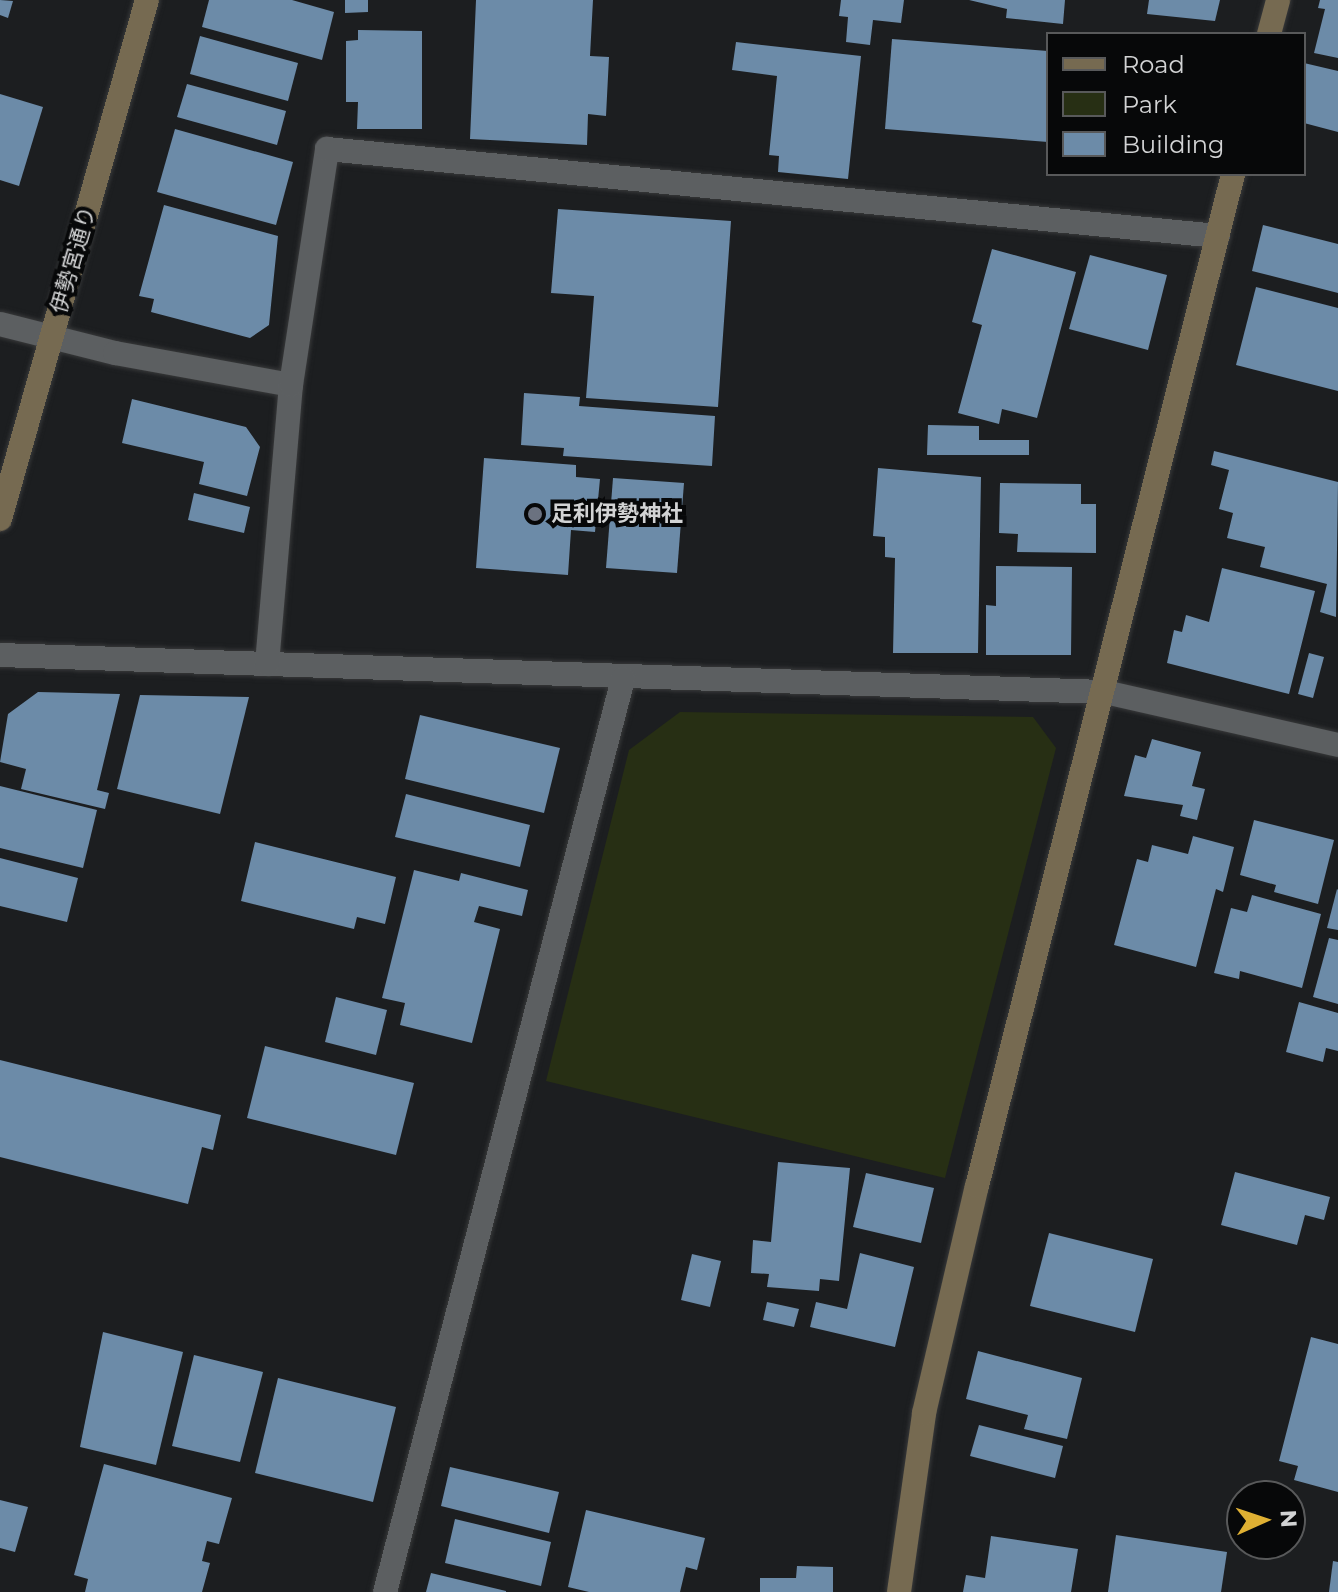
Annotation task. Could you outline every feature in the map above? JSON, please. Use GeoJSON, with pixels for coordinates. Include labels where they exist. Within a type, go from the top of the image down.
{"type":"FeatureCollection","features":[{"type":"Feature","properties":{"kind":"street","name":"伊勢宮通り"},"geometry":{"type":"LineString","coordinates":[[0,519],[147,0]]}},
{"type":"Feature","properties":{"kind":"street"},"geometry":{"type":"LineString","coordinates":[[1270,32],[1278,0]]}},
{"type":"Feature","properties":{"kind":"street"},"geometry":{"type":"LineString","coordinates":[[267,664],[291,385],[327,149],[1218,236]]}},
{"type":"Feature","properties":{"kind":"street"},"geometry":{"type":"LineString","coordinates":[[899,1592],[924,1413],[1233,176]]}},
{"type":"Feature","properties":{"kind":"street"},"geometry":{"type":"LineString","coordinates":[[0,324],[291,385]]}},
{"type":"Feature","properties":{"kind":"street"},"geometry":{"type":"LineString","coordinates":[[0,655],[623,679],[1105,692],[1338,745]]}},
{"type":"Feature","properties":{"kind":"street"},"geometry":{"type":"LineString","coordinates":[[385,1592],[623,679]]}},
{"type":"Feature","properties":{"kind":"green space"},"geometry":{"type":"Polygon","coordinates":[[[680,712],[1033,717],[1056,748],[945,1178],[546,1081],[629,750],[680,712]]]}},
{"type":"Feature","properties":{"kind":"building"},"geometry":{"type":"Polygon","coordinates":[[[0,0],[13,1],[8,18],[0,15],[0,0]]]}},
{"type":"Feature","properties":{"kind":"building"},"geometry":{"type":"Polygon","coordinates":[[[209,0],[292,0],[334,12],[322,60],[202,27],[209,0]]]}},
{"type":"Feature","properties":{"kind":"building"},"geometry":{"type":"Polygon","coordinates":[[[345,0],[368,0],[368,12],[345,13],[345,0]]]}},
{"type":"Feature","properties":{"kind":"building"},"geometry":{"type":"Polygon","coordinates":[[[476,0],[593,0],[590,56],[609,57],[606,116],[588,114],[587,145],[470,139],[476,0]]]}},
{"type":"Feature","properties":{"kind":"building"},"geometry":{"type":"Polygon","coordinates":[[[841,0],[904,0],[901,23],[873,20],[870,45],[846,42],[848,17],[839,16],[841,0]]]}},
{"type":"Feature","properties":{"kind":"building"},"geometry":{"type":"Polygon","coordinates":[[[969,0],[1065,0],[1063,24],[1006,18],[1007,9],[969,0]]]}},
{"type":"Feature","properties":{"kind":"building"},"geometry":{"type":"Polygon","coordinates":[[[1149,0],[1220,0],[1215,21],[1147,14],[1149,0]]]}},
{"type":"Feature","properties":{"kind":"building"},"geometry":{"type":"Polygon","coordinates":[[[1320,0],[1338,0],[1338,58],[1314,53],[1325,9],[1318,8],[1320,0]]]}},
{"type":"Feature","properties":{"kind":"building"},"geometry":{"type":"Polygon","coordinates":[[[358,30],[422,31],[422,129],[357,129],[358,102],[346,102],[346,41],[358,40],[358,30]]]}},
{"type":"Feature","properties":{"kind":"building"},"geometry":{"type":"Polygon","coordinates":[[[200,36],[298,63],[288,101],[190,74],[200,36]]]}},
{"type":"Feature","properties":{"kind":"building"},"geometry":{"type":"Polygon","coordinates":[[[892,39],[1046,51],[1046,142],[885,129],[892,39]]]}},
{"type":"Feature","properties":{"kind":"building"},"geometry":{"type":"Polygon","coordinates":[[[736,42],[861,56],[848,179],[778,172],[779,156],[769,155],[777,76],[732,70],[736,42]]]}},
{"type":"Feature","properties":{"kind":"building"},"geometry":{"type":"Polygon","coordinates":[[[1306,63],[1338,71],[1338,132],[1306,124],[1306,63]]]}},
{"type":"Feature","properties":{"kind":"building"},"geometry":{"type":"Polygon","coordinates":[[[187,84],[286,111],[277,145],[177,117],[187,84]]]}},
{"type":"Feature","properties":{"kind":"building"},"geometry":{"type":"Polygon","coordinates":[[[0,94],[43,107],[19,186],[0,180],[0,94]]]}},
{"type":"Feature","properties":{"kind":"building"},"geometry":{"type":"Polygon","coordinates":[[[175,129],[293,162],[276,225],[157,192],[175,129]]]}},
{"type":"Feature","properties":{"kind":"building"},"geometry":{"type":"Polygon","coordinates":[[[164,205],[278,236],[269,325],[250,338],[151,312],[154,299],[139,296],[164,205]]]}},
{"type":"Feature","properties":{"kind":"building"},"geometry":{"type":"Polygon","coordinates":[[[558,209],[731,221],[718,407],[586,398],[594,296],[551,293],[558,209]]]}},
{"type":"Feature","properties":{"kind":"building"},"geometry":{"type":"Polygon","coordinates":[[[1263,225],[1338,244],[1338,293],[1252,271],[1263,225]]]}},
{"type":"Feature","properties":{"kind":"building"},"geometry":{"type":"Polygon","coordinates":[[[992,249],[1076,272],[1037,418],[1002,409],[999,424],[958,413],[982,325],[972,322],[992,249]]]}},
{"type":"Feature","properties":{"kind":"building"},"geometry":{"type":"Polygon","coordinates":[[[1090,255],[1167,275],[1148,350],[1069,329],[1090,255]]]}},
{"type":"Feature","properties":{"kind":"building"},"geometry":{"type":"Polygon","coordinates":[[[1256,287],[1338,308],[1338,391],[1236,365],[1256,287]]]}},
{"type":"Feature","properties":{"kind":"building"},"geometry":{"type":"Polygon","coordinates":[[[524,393],[580,397],[579,406],[715,416],[712,466],[563,456],[564,448],[521,445],[524,393]]]}},
{"type":"Feature","properties":{"kind":"building"},"geometry":{"type":"Polygon","coordinates":[[[132,399],[246,427],[260,447],[247,496],[199,484],[204,462],[122,443],[132,399]]]}},
{"type":"Feature","properties":{"kind":"building"},"geometry":{"type":"Polygon","coordinates":[[[928,425],[979,426],[979,440],[1029,440],[1029,455],[927,455],[928,425]]]}},
{"type":"Feature","properties":{"kind":"building"},"geometry":{"type":"Polygon","coordinates":[[[1214,451],[1338,482],[1336,617],[1320,612],[1327,584],[1260,567],[1265,547],[1227,538],[1233,513],[1219,509],[1229,470],[1211,465],[1214,451]]]}},
{"type":"Feature","properties":{"kind":"building"},"geometry":{"type":"Polygon","coordinates":[[[484,458],[576,465],[576,477],[600,479],[595,532],[571,530],[568,575],[476,568],[484,458]]]}},
{"type":"Feature","properties":{"kind":"building"},"geometry":{"type":"Polygon","coordinates":[[[878,468],[981,477],[978,653],[893,653],[895,558],[885,557],[885,537],[873,536],[878,468]]]}},
{"type":"Feature","properties":{"kind":"building"},"geometry":{"type":"Polygon","coordinates":[[[613,478],[684,483],[677,573],[606,568],[613,478]]]}},
{"type":"Feature","properties":{"kind":"building"},"geometry":{"type":"Polygon","coordinates":[[[1000,483],[1081,484],[1081,504],[1096,504],[1096,553],[1017,552],[1018,534],[999,533],[1000,483]]]}},
{"type":"Feature","properties":{"kind":"building"},"geometry":{"type":"Polygon","coordinates":[[[194,493],[250,507],[244,533],[188,520],[194,493]]]}},
{"type":"Feature","properties":{"kind":"building"},"geometry":{"type":"Polygon","coordinates":[[[996,566],[1072,567],[1071,655],[986,655],[986,605],[996,606],[996,566]]]}},
{"type":"Feature","properties":{"kind":"building"},"geometry":{"type":"Polygon","coordinates":[[[1222,568],[1315,591],[1289,694],[1167,663],[1174,630],[1182,632],[1186,615],[1209,622],[1222,568]]]}},
{"type":"Feature","properties":{"kind":"building"},"geometry":{"type":"Polygon","coordinates":[[[1309,653],[1324,657],[1313,698],[1298,694],[1309,653]]]}},
{"type":"Feature","properties":{"kind":"building"},"geometry":{"type":"Polygon","coordinates":[[[38,692],[120,694],[97,790],[109,793],[105,809],[21,789],[26,769],[0,762],[8,714],[38,692]]]}},
{"type":"Feature","properties":{"kind":"building"},"geometry":{"type":"Polygon","coordinates":[[[140,695],[249,697],[220,814],[117,789],[140,695]]]}},
{"type":"Feature","properties":{"kind":"building"},"geometry":{"type":"Polygon","coordinates":[[[420,715],[560,748],[544,813],[405,779],[420,715]]]}},
{"type":"Feature","properties":{"kind":"building"},"geometry":{"type":"Polygon","coordinates":[[[1152,739],[1201,752],[1192,786],[1205,789],[1197,820],[1180,816],[1183,805],[1124,796],[1135,755],[1146,758],[1152,739]]]}},
{"type":"Feature","properties":{"kind":"building"},"geometry":{"type":"Polygon","coordinates":[[[0,786],[97,810],[83,868],[0,848],[0,786]]]}},
{"type":"Feature","properties":{"kind":"building"},"geometry":{"type":"Polygon","coordinates":[[[406,794],[530,825],[520,867],[395,837],[406,794]]]}},
{"type":"Feature","properties":{"kind":"building"},"geometry":{"type":"Polygon","coordinates":[[[1254,820],[1334,840],[1318,904],[1274,892],[1276,885],[1240,875],[1254,820]]]}},
{"type":"Feature","properties":{"kind":"building"},"geometry":{"type":"Polygon","coordinates":[[[1193,836],[1234,847],[1223,892],[1216,889],[1196,967],[1114,945],[1137,859],[1148,862],[1152,845],[1188,854],[1193,836]]]}},
{"type":"Feature","properties":{"kind":"building"},"geometry":{"type":"Polygon","coordinates":[[[255,842],[396,877],[385,924],[357,917],[354,929],[241,901],[255,842]]]}},
{"type":"Feature","properties":{"kind":"building"},"geometry":{"type":"Polygon","coordinates":[[[0,858],[78,878],[67,922],[0,906],[0,858]]]}},
{"type":"Feature","properties":{"kind":"building"},"geometry":{"type":"Polygon","coordinates":[[[414,870],[459,881],[461,873],[528,890],[522,916],[479,906],[474,922],[500,929],[472,1043],[400,1025],[405,1003],[382,998],[414,870]]]}},
{"type":"Feature","properties":{"kind":"building"},"geometry":{"type":"Polygon","coordinates":[[[1338,890],[1338,930],[1327,928],[1338,890]]]}},
{"type":"Feature","properties":{"kind":"building"},"geometry":{"type":"Polygon","coordinates":[[[1252,895],[1321,914],[1302,988],[1240,971],[1239,979],[1214,973],[1231,908],[1247,912],[1252,895]]]}},
{"type":"Feature","properties":{"kind":"building"},"geometry":{"type":"Polygon","coordinates":[[[1329,938],[1338,940],[1338,1004],[1313,997],[1329,938]]]}},
{"type":"Feature","properties":{"kind":"building"},"geometry":{"type":"Polygon","coordinates":[[[336,997],[387,1010],[376,1055],[325,1042],[336,997]]]}},
{"type":"Feature","properties":{"kind":"building"},"geometry":{"type":"Polygon","coordinates":[[[1299,1002],[1338,1013],[1338,1051],[1326,1048],[1323,1062],[1286,1052],[1299,1002]]]}},
{"type":"Feature","properties":{"kind":"building"},"geometry":{"type":"Polygon","coordinates":[[[265,1046],[414,1083],[396,1155],[247,1118],[265,1046]]]}},
{"type":"Feature","properties":{"kind":"building"},"geometry":{"type":"Polygon","coordinates":[[[0,1060],[221,1115],[213,1150],[202,1147],[188,1204],[0,1157],[0,1060]]]}},
{"type":"Feature","properties":{"kind":"building"},"geometry":{"type":"Polygon","coordinates":[[[778,1162],[850,1168],[839,1281],[820,1279],[819,1291],[767,1287],[769,1274],[751,1273],[753,1240],[771,1242],[778,1162]]]}},
{"type":"Feature","properties":{"kind":"building"},"geometry":{"type":"Polygon","coordinates":[[[1235,1172],[1330,1197],[1324,1220],[1305,1215],[1297,1245],[1221,1225],[1235,1172]]]}},
{"type":"Feature","properties":{"kind":"building"},"geometry":{"type":"Polygon","coordinates":[[[866,1173],[934,1188],[921,1243],[853,1227],[866,1173]]]}},
{"type":"Feature","properties":{"kind":"building"},"geometry":{"type":"Polygon","coordinates":[[[1049,1233],[1153,1259],[1135,1332],[1030,1306],[1049,1233]]]}},
{"type":"Feature","properties":{"kind":"building"},"geometry":{"type":"Polygon","coordinates":[[[860,1253],[914,1267],[895,1347],[810,1327],[816,1302],[847,1309],[860,1253]]]}},
{"type":"Feature","properties":{"kind":"building"},"geometry":{"type":"Polygon","coordinates":[[[692,1254],[721,1261],[710,1307],[681,1300],[692,1254]]]}},
{"type":"Feature","properties":{"kind":"building"},"geometry":{"type":"Polygon","coordinates":[[[767,1302],[799,1309],[794,1327],[763,1320],[767,1302]]]}},
{"type":"Feature","properties":{"kind":"building"},"geometry":{"type":"Polygon","coordinates":[[[103,1332],[183,1352],[156,1465],[80,1447],[103,1332]]]}},
{"type":"Feature","properties":{"kind":"building"},"geometry":{"type":"Polygon","coordinates":[[[1311,1337],[1338,1344],[1338,1492],[1306,1483],[1306,1480],[1294,1480],[1298,1466],[1279,1461],[1311,1337]]]}},
{"type":"Feature","properties":{"kind":"building"},"geometry":{"type":"Polygon","coordinates":[[[978,1351],[1082,1378],[1067,1439],[1024,1429],[1028,1415],[966,1399],[978,1351]]]}},
{"type":"Feature","properties":{"kind":"building"},"geometry":{"type":"Polygon","coordinates":[[[194,1355],[263,1372],[240,1462],[172,1446],[194,1355]]]}},
{"type":"Feature","properties":{"kind":"building"},"geometry":{"type":"Polygon","coordinates":[[[278,1378],[396,1407],[373,1502],[255,1473],[278,1378]]]}},
{"type":"Feature","properties":{"kind":"building"},"geometry":{"type":"Polygon","coordinates":[[[979,1425],[1063,1446],[1055,1478],[970,1456],[979,1425]]]}},
{"type":"Feature","properties":{"kind":"building"},"geometry":{"type":"Polygon","coordinates":[[[104,1464],[232,1498],[219,1544],[207,1541],[202,1561],[210,1563],[202,1592],[85,1592],[88,1579],[74,1575],[104,1464]]]}},
{"type":"Feature","properties":{"kind":"building"},"geometry":{"type":"Polygon","coordinates":[[[450,1467],[559,1492],[549,1533],[441,1506],[450,1467]]]}},
{"type":"Feature","properties":{"kind":"building"},"geometry":{"type":"Polygon","coordinates":[[[0,1500],[28,1507],[15,1552],[0,1548],[0,1500]]]}},
{"type":"Feature","properties":{"kind":"building"},"geometry":{"type":"Polygon","coordinates":[[[586,1510],[705,1538],[697,1570],[686,1567],[680,1592],[589,1592],[568,1587],[586,1510]]]}},
{"type":"Feature","properties":{"kind":"building"},"geometry":{"type":"Polygon","coordinates":[[[455,1519],[551,1542],[541,1586],[445,1563],[455,1519]]]}},
{"type":"Feature","properties":{"kind":"building"},"geometry":{"type":"Polygon","coordinates":[[[1116,1535],[1226,1552],[1221,1592],[1108,1592],[1116,1535]]]}},
{"type":"Feature","properties":{"kind":"building"},"geometry":{"type":"Polygon","coordinates":[[[991,1536],[1078,1549],[1071,1592],[963,1592],[966,1575],[985,1578],[991,1536]]]}},
{"type":"Feature","properties":{"kind":"building"},"geometry":{"type":"Polygon","coordinates":[[[1333,1561],[1338,1562],[1338,1592],[1329,1592],[1333,1561]]]}},
{"type":"Feature","properties":{"kind":"building"},"geometry":{"type":"Polygon","coordinates":[[[797,1566],[833,1567],[833,1592],[760,1592],[760,1578],[796,1578],[797,1566]]]}},
{"type":"Feature","properties":{"kind":"building"},"geometry":{"type":"Polygon","coordinates":[[[431,1573],[506,1591],[506,1592],[426,1592],[431,1573]]]}},
{"type":"Feature","properties":{"kind":"place","name":"足利伊勢神社"},"geometry":{"type":"Point","coordinates":[535,514]}}]}
